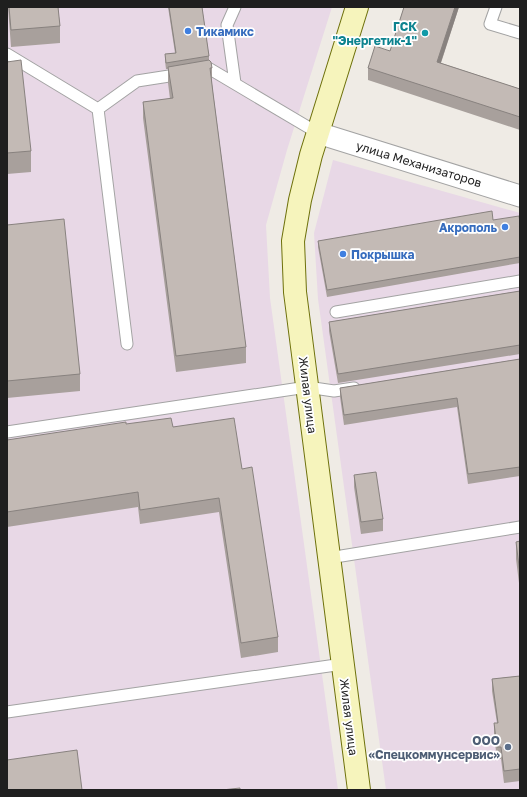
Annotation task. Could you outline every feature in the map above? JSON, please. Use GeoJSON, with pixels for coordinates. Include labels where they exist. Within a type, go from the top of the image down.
{"type":"FeatureCollection","features":[{"type":"Feature","properties":{"kind":"main road","name":"Жилая улица"},"geometry":{"type":"LineString","coordinates":[[357,7],[311,155],[300,200],[293,241],[295,292],[358,790]]}},
{"type":"Feature","properties":{"kind":"street","name":"улица Механизаторов"},"geometry":{"type":"LineString","coordinates":[[318,133],[520,196]]}},
{"type":"Feature","properties":{"kind":"lane"},"geometry":{"type":"LineString","coordinates":[[235,83],[227,25],[236,7]]}},
{"type":"Feature","properties":{"kind":"lane"},"geometry":{"type":"LineString","coordinates":[[496,7],[490,24],[520,33]]}},
{"type":"Feature","properties":{"kind":"lane"},"geometry":{"type":"LineString","coordinates":[[7,54],[98,109]]}},
{"type":"Feature","properties":{"kind":"lane"},"geometry":{"type":"LineString","coordinates":[[98,109],[137,81],[210,69],[318,133]]}},
{"type":"Feature","properties":{"kind":"lane"},"geometry":{"type":"LineString","coordinates":[[98,109],[127,344]]}},
{"type":"Feature","properties":{"kind":"lane"},"geometry":{"type":"LineString","coordinates":[[336,312],[520,281]]}},
{"type":"Feature","properties":{"kind":"lane"},"geometry":{"type":"LineString","coordinates":[[7,432],[307,387],[334,391],[365,386]]}},
{"type":"Feature","properties":{"kind":"lane"},"geometry":{"type":"LineString","coordinates":[[329,558],[520,527]]}},
{"type":"Feature","properties":{"kind":"lane"},"geometry":{"type":"LineString","coordinates":[[7,712],[342,664]]}},
{"type":"Feature","properties":{"kind":"shaded area"},"geometry":{"type":"Polygon","coordinates":[[[7,7],[332,7],[287,150],[266,225],[270,298],[338,790],[7,790],[7,7]]]}},
{"type":"Feature","properties":{"kind":"shaded area"},"geometry":{"type":"Polygon","coordinates":[[[333,160],[520,213],[520,790],[386,790],[318,299],[314,233],[333,160]]]}},
{"type":"Feature","properties":{"kind":"building"},"geometry":{"type":"Polygon","coordinates":[[[9,7],[58,7],[60,26],[11,30],[9,7]]]}},
{"type":"Feature","properties":{"kind":"building","name":"Тикамикс"},"geometry":{"type":"Polygon","coordinates":[[[169,7],[202,7],[209,56],[166,63],[165,54],[176,53],[169,7]]]}},
{"type":"Feature","properties":{"kind":"building"},"geometry":{"type":"Polygon","coordinates":[[[404,7],[455,7],[437,62],[520,89],[520,117],[368,68],[375,46],[390,51],[404,7]]]}},
{"type":"Feature","properties":{"kind":"building"},"geometry":{"type":"Polygon","coordinates":[[[21,60],[31,151],[7,153],[7,62],[21,60]]]}},
{"type":"Feature","properties":{"kind":"building"},"geometry":{"type":"Polygon","coordinates":[[[209,60],[212,68],[210,68],[213,93],[246,347],[176,356],[143,102],[173,98],[168,67],[209,60]]]}},
{"type":"Feature","properties":{"kind":"building"},"geometry":{"type":"Polygon","coordinates":[[[492,211],[493,220],[519,216],[520,257],[327,290],[318,241],[492,211]]]}},
{"type":"Feature","properties":{"kind":"building"},"geometry":{"type":"Polygon","coordinates":[[[64,219],[80,374],[7,381],[7,225],[64,219]]]}},
{"type":"Feature","properties":{"kind":"building"},"geometry":{"type":"Polygon","coordinates":[[[520,291],[520,345],[338,374],[329,322],[520,291]]]}},
{"type":"Feature","properties":{"kind":"building"},"geometry":{"type":"Polygon","coordinates":[[[520,359],[520,467],[468,474],[457,398],[344,415],[340,388],[520,359]]]}},
{"type":"Feature","properties":{"kind":"building"},"geometry":{"type":"Polygon","coordinates":[[[171,418],[173,427],[234,418],[242,469],[252,467],[278,637],[241,643],[219,498],[140,510],[138,492],[7,512],[7,440],[126,422],[126,424],[171,418]]]}},
{"type":"Feature","properties":{"kind":"building"},"geometry":{"type":"Polygon","coordinates":[[[376,472],[383,519],[361,522],[354,475],[376,472]]]}},
{"type":"Feature","properties":{"kind":"building"},"geometry":{"type":"Polygon","coordinates":[[[520,541],[520,574],[516,542],[520,541]]]}},
{"type":"Feature","properties":{"kind":"building","name":"ООО «Спецкоммунсервис»"},"geometry":{"type":"Polygon","coordinates":[[[520,676],[520,769],[504,771],[501,747],[497,747],[494,723],[498,723],[492,679],[520,676]]]}},
{"type":"Feature","properties":{"kind":"building"},"geometry":{"type":"Polygon","coordinates":[[[77,750],[82,790],[7,790],[7,760],[77,750]]]}},
{"type":"Feature","properties":{"kind":"building"},"geometry":{"type":"Polygon","coordinates":[[[240,788],[240,790],[222,790],[240,788]]]}},
{"type":"Feature","properties":{"kind":"place","name":"Тикамикс"},"geometry":{"type":"Point","coordinates":[188,31]}},
{"type":"Feature","properties":{"kind":"place","name":"ГСК \"Энергетик-1\""},"geometry":{"type":"Point","coordinates":[425,33]}},
{"type":"Feature","properties":{"kind":"place","name":"Акрополь"},"geometry":{"type":"Point","coordinates":[505,227]}},
{"type":"Feature","properties":{"kind":"place","name":"Покрышка"},"geometry":{"type":"Point","coordinates":[343,254]}},
{"type":"Feature","properties":{"kind":"place","name":"ООО «Спецкоммунсервис»"},"geometry":{"type":"Point","coordinates":[508,747]}}]}
